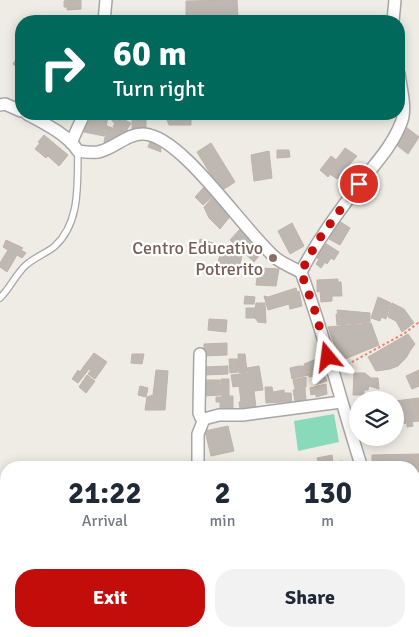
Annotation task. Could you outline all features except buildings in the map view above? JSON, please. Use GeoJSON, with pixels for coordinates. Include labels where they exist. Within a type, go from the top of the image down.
{"type":"FeatureCollection","features":[{"type":"Feature","properties":{"kind":"street"},"geometry":{"type":"LineString","coordinates":[[105,15],[106,0]]}},
{"type":"Feature","properties":{"kind":"street"},"geometry":{"type":"LineString","coordinates":[[394,15],[395,0]]}},
{"type":"Feature","properties":{"kind":"street"},"geometry":{"type":"LineString","coordinates":[[0,105],[5,104],[15,108]]}},
{"type":"Feature","properties":{"kind":"street"},"geometry":{"type":"LineString","coordinates":[[39,120],[75,147],[99,152],[134,136],[144,134],[166,142],[202,176],[272,254],[301,272],[315,311],[360,461]]}},
{"type":"Feature","properties":{"kind":"street"},"geometry":{"type":"LineString","coordinates":[[75,147],[82,120]]}},
{"type":"Feature","properties":{"kind":"street"},"geometry":{"type":"LineString","coordinates":[[301,272],[317,242],[382,156],[402,120]]}},
{"type":"Feature","properties":{"kind":"street"},"geometry":{"type":"LineString","coordinates":[[200,354],[199,413],[201,418],[204,419]]}},
{"type":"Feature","properties":{"kind":"street"},"geometry":{"type":"LineString","coordinates":[[204,419],[219,415],[242,415],[341,402]]}},
{"type":"Feature","properties":{"kind":"street"},"geometry":{"type":"LineString","coordinates":[[198,461],[198,434],[204,419]]}},
{"type":"Feature","properties":{"kind":"lane"},"geometry":{"type":"LineString","coordinates":[[0,298],[26,264],[54,248],[69,229],[75,211],[75,147]]}},
{"type":"Feature","properties":{"kind":"path"},"geometry":{"type":"LineString","coordinates":[[332,373],[418,323],[419,325]]}},
{"type":"Feature","properties":{"kind":"green space"},"geometry":{"type":"Polygon","coordinates":[[[334,414],[339,442],[298,451],[294,421],[334,414]]]}},
{"type":"Feature","properties":{"kind":"place","name":"Centro Educativo Potrerito"},"geometry":{"type":"Point","coordinates":[273,258]}},
{"type":"Feature","properties":{"kind":"route"},"geometry":{"type":"LineString","coordinates":[[328,357],[315,311],[301,272],[317,242],[359,184]]}}]}
